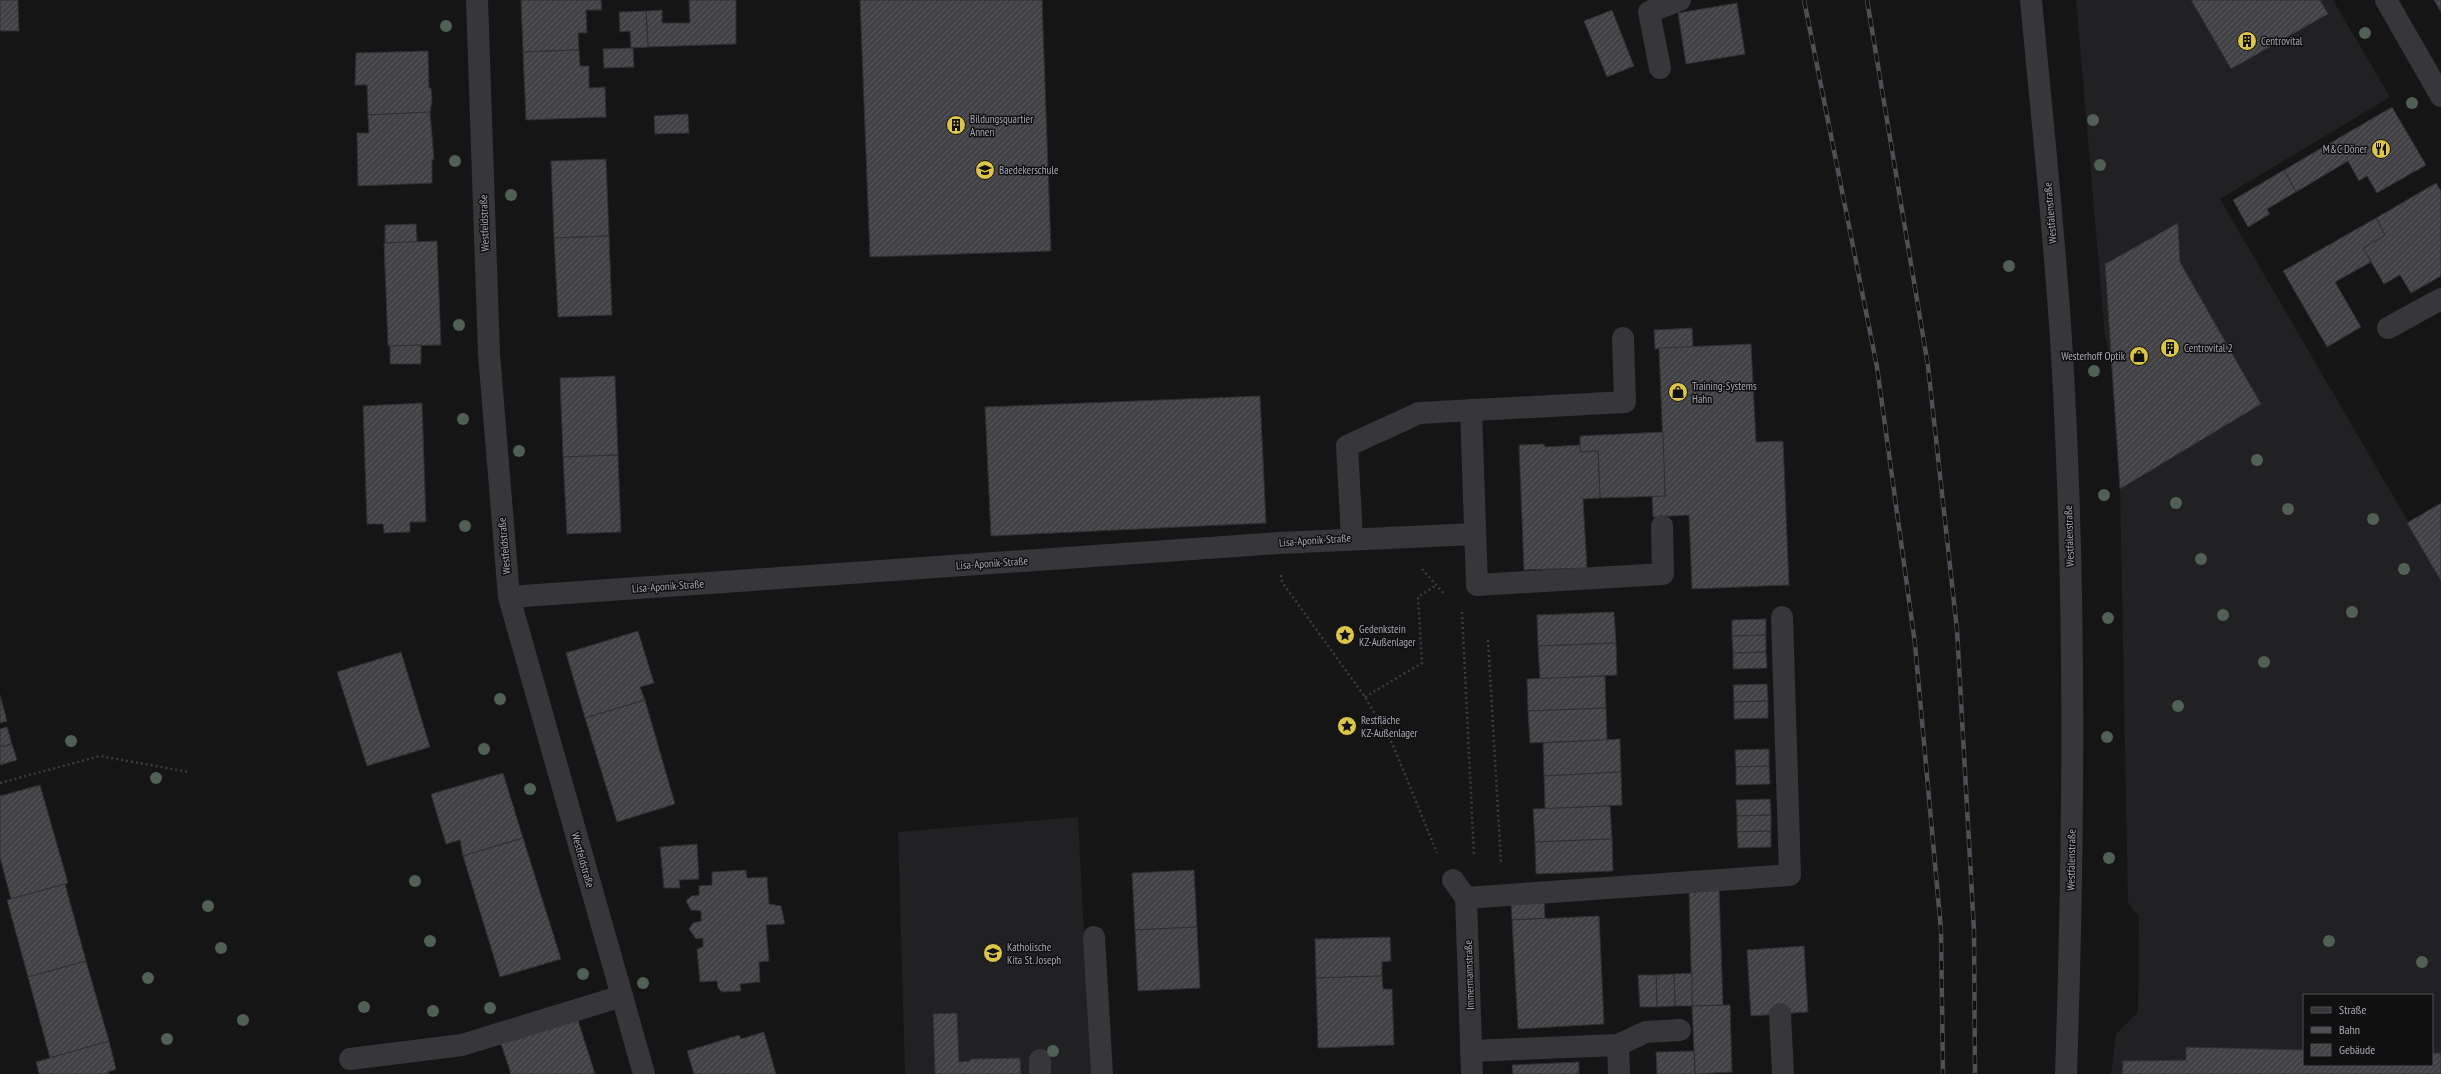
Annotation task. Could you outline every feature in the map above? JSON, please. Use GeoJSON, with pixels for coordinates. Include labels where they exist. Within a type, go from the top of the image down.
{"type":"FeatureCollection","features":[{"type":"Feature","properties":{"kind":"street","name":"Westfeldstraße"},"geometry":{"type":"LineString","coordinates":[[477,0],[488,354],[508,597],[644,1074]]}},
{"type":"Feature","properties":{"kind":"street"},"geometry":{"type":"LineString","coordinates":[[1660,68],[1649,12],[1680,0]]}},
{"type":"Feature","properties":{"kind":"street","name":"Westfalenstraße"},"geometry":{"type":"LineString","coordinates":[[2031,0],[2062,354],[2074,692],[2066,1074]]}},
{"type":"Feature","properties":{"kind":"street"},"geometry":{"type":"LineString","coordinates":[[2386,0],[2441,96]]}},
{"type":"Feature","properties":{"kind":"street"},"geometry":{"type":"LineString","coordinates":[[2388,328],[2441,299]]}},
{"type":"Feature","properties":{"kind":"street"},"geometry":{"type":"LineString","coordinates":[[1352,538],[1347,446],[1419,413],[1625,402],[1623,338]]}},
{"type":"Feature","properties":{"kind":"street"},"geometry":{"type":"LineString","coordinates":[[1471,410],[1477,585],[1663,574],[1662,526]]}},
{"type":"Feature","properties":{"kind":"street","name":"Lisa-Aponik-Straße"},"geometry":{"type":"LineString","coordinates":[[508,597],[1352,538],[1475,534]]}},
{"type":"Feature","properties":{"kind":"street"},"geometry":{"type":"LineString","coordinates":[[1453,880],[1471,898],[1790,875],[1782,617]]}},
{"type":"Feature","properties":{"kind":"street","name":"Immermannstraße"},"geometry":{"type":"LineString","coordinates":[[1471,898],[1472,1074]]}},
{"type":"Feature","properties":{"kind":"street"},"geometry":{"type":"LineString","coordinates":[[1094,938],[1102,1074]]}},
{"type":"Feature","properties":{"kind":"street"},"geometry":{"type":"LineString","coordinates":[[350,1059],[462,1045],[622,996]]}},
{"type":"Feature","properties":{"kind":"street"},"geometry":{"type":"LineString","coordinates":[[1780,1014],[1782,1074]]}},
{"type":"Feature","properties":{"kind":"street"},"geometry":{"type":"LineString","coordinates":[[1471,1051],[1618,1045],[1646,1032],[1680,1030]]}},
{"type":"Feature","properties":{"kind":"street"},"geometry":{"type":"LineString","coordinates":[[1618,1045],[1619,1074]]}},
{"type":"Feature","properties":{"kind":"path"},"geometry":{"type":"LineString","coordinates":[[1413,535],[1415,561],[1435,586],[1446,596]]}},
{"type":"Feature","properties":{"kind":"path"},"geometry":{"type":"LineString","coordinates":[[1282,582],[1365,697],[1393,746],[1441,864],[1453,880]]}},
{"type":"Feature","properties":{"kind":"path"},"geometry":{"type":"LineString","coordinates":[[1365,697],[1422,663],[1418,597],[1435,586]]}},
{"type":"Feature","properties":{"kind":"path"},"geometry":{"type":"LineString","coordinates":[[1462,610],[1471,898]]}},
{"type":"Feature","properties":{"kind":"path"},"geometry":{"type":"LineString","coordinates":[[1488,640],[1503,895]]}},
{"type":"Feature","properties":{"kind":"path"},"geometry":{"type":"LineString","coordinates":[[0,782],[100,756],[189,772]]}},
{"type":"Feature","properties":{"kind":"shaded area"},"geometry":{"type":"Polygon","coordinates":[[[2076,0],[2333,0],[2390,97],[2220,199],[2441,578],[2441,1074],[2111,1074],[2116,1034],[2138,1012],[2139,916],[2128,903],[2120,489],[2112,365],[2105,337],[2076,0]]]}},
{"type":"Feature","properties":{"kind":"shaded area","name":"Katholische Kita St. Joseph"},"geometry":{"type":"Polygon","coordinates":[[[1078,817],[1091,1074],[905,1074],[898,832],[1078,817]]]}},
{"type":"Feature","properties":{"kind":"building"},"geometry":{"type":"Polygon","coordinates":[[[0,0],[18,0],[19,31],[0,31],[0,0]]]}},
{"type":"Feature","properties":{"kind":"building"},"geometry":{"type":"Polygon","coordinates":[[[521,0],[601,0],[602,10],[586,10],[587,33],[578,33],[579,50],[523,52],[521,0]]]}},
{"type":"Feature","properties":{"kind":"building"},"geometry":{"type":"Polygon","coordinates":[[[689,0],[736,0],[736,44],[648,47],[646,11],[662,10],[662,23],[690,23],[689,0]]]}},
{"type":"Feature","properties":{"kind":"building","name":"Bildungsquartier Annen"},"geometry":{"type":"Polygon","coordinates":[[[860,0],[1042,0],[1051,251],[870,257],[860,0]]]}},
{"type":"Feature","properties":{"kind":"building","name":"Centrovital"},"geometry":{"type":"Polygon","coordinates":[[[2191,0],[2320,0],[2328,14],[2231,69],[2191,0]]]}},
{"type":"Feature","properties":{"kind":"building"},"geometry":{"type":"Polygon","coordinates":[[[2434,0],[2441,0],[2441,12],[2434,0]]]}},
{"type":"Feature","properties":{"kind":"building"},"geometry":{"type":"Polygon","coordinates":[[[1737,3],[1745,54],[1686,64],[1678,13],[1737,3]]]}},
{"type":"Feature","properties":{"kind":"building"},"geometry":{"type":"Polygon","coordinates":[[[1612,10],[1634,66],[1607,77],[1584,21],[1612,10]]]}},
{"type":"Feature","properties":{"kind":"building"},"geometry":{"type":"Polygon","coordinates":[[[646,11],[648,47],[631,48],[630,31],[620,32],[619,12],[646,11]]]}},
{"type":"Feature","properties":{"kind":"building"},"geometry":{"type":"Polygon","coordinates":[[[633,48],[634,67],[604,68],[603,49],[633,48]]]}},
{"type":"Feature","properties":{"kind":"building"},"geometry":{"type":"Polygon","coordinates":[[[579,50],[580,66],[589,66],[589,88],[605,87],[606,117],[526,120],[523,52],[579,50]]]}},
{"type":"Feature","properties":{"kind":"building"},"geometry":{"type":"Polygon","coordinates":[[[428,51],[429,88],[431,88],[432,100],[430,112],[368,115],[367,85],[355,85],[356,53],[428,51]]]}},
{"type":"Feature","properties":{"kind":"building"},"geometry":{"type":"Polygon","coordinates":[[[2392,107],[2426,165],[2377,193],[2367,176],[2359,181],[2348,161],[2296,192],[2284,170],[2392,107]]]}},
{"type":"Feature","properties":{"kind":"building"},"geometry":{"type":"Polygon","coordinates":[[[430,112],[434,160],[432,160],[432,183],[358,186],[357,133],[369,133],[368,115],[430,112]]]}},
{"type":"Feature","properties":{"kind":"building"},"geometry":{"type":"Polygon","coordinates":[[[688,114],[689,133],[655,134],[654,116],[688,114]]]}},
{"type":"Feature","properties":{"kind":"building"},"geometry":{"type":"Polygon","coordinates":[[[606,159],[609,236],[554,238],[551,161],[606,159]]]}},
{"type":"Feature","properties":{"kind":"building"},"geometry":{"type":"Polygon","coordinates":[[[2284,170],[2296,192],[2267,209],[2270,214],[2248,227],[2233,200],[2284,170]]]}},
{"type":"Feature","properties":{"kind":"building"},"geometry":{"type":"Polygon","coordinates":[[[2436,183],[2441,191],[2441,276],[2411,293],[2400,275],[2384,284],[2363,248],[2385,235],[2376,218],[2436,183]]]}},
{"type":"Feature","properties":{"kind":"building"},"geometry":{"type":"Polygon","coordinates":[[[2376,218],[2385,235],[2363,248],[2371,262],[2335,282],[2361,327],[2327,347],[2283,271],[2376,218]]]}},
{"type":"Feature","properties":{"kind":"building","name":"Centrovital 2"},"geometry":{"type":"Polygon","coordinates":[[[2178,223],[2180,262],[2261,404],[2120,489],[2105,264],[2178,223]]]}},
{"type":"Feature","properties":{"kind":"building"},"geometry":{"type":"Polygon","coordinates":[[[416,224],[417,242],[385,243],[385,225],[416,224]]]}},
{"type":"Feature","properties":{"kind":"building"},"geometry":{"type":"Polygon","coordinates":[[[609,236],[612,315],[558,317],[554,238],[609,236]]]}},
{"type":"Feature","properties":{"kind":"building"},"geometry":{"type":"Polygon","coordinates":[[[437,241],[441,345],[388,346],[384,243],[437,241]]]}},
{"type":"Feature","properties":{"kind":"building"},"geometry":{"type":"Polygon","coordinates":[[[1692,328],[1693,347],[1655,349],[1654,330],[1692,328]]]}},
{"type":"Feature","properties":{"kind":"building"},"geometry":{"type":"Polygon","coordinates":[[[1751,344],[1756,442],[1783,441],[1789,585],[1692,589],[1689,515],[1653,517],[1652,496],[1665,496],[1659,348],[1751,344]]]}},
{"type":"Feature","properties":{"kind":"building"},"geometry":{"type":"Polygon","coordinates":[[[421,345],[421,364],[390,364],[390,346],[421,345]]]}},
{"type":"Feature","properties":{"kind":"building"},"geometry":{"type":"Polygon","coordinates":[[[615,376],[618,455],[563,457],[560,378],[615,376]]]}},
{"type":"Feature","properties":{"kind":"building"},"geometry":{"type":"Polygon","coordinates":[[[1260,396],[1266,523],[991,536],[985,407],[1260,396]]]}},
{"type":"Feature","properties":{"kind":"building"},"geometry":{"type":"Polygon","coordinates":[[[422,403],[426,522],[410,522],[410,532],[384,533],[383,524],[367,524],[363,406],[422,403]]]}},
{"type":"Feature","properties":{"kind":"building"},"geometry":{"type":"Polygon","coordinates":[[[1663,432],[1665,496],[1600,498],[1598,451],[1580,452],[1580,436],[1663,432]]]}},
{"type":"Feature","properties":{"kind":"building"},"geometry":{"type":"Polygon","coordinates":[[[1544,444],[1545,447],[1580,445],[1580,452],[1598,451],[1600,498],[1583,499],[1587,568],[1524,570],[1519,445],[1544,444]]]}},
{"type":"Feature","properties":{"kind":"building"},"geometry":{"type":"Polygon","coordinates":[[[618,455],[621,532],[567,534],[563,457],[618,455]]]}},
{"type":"Feature","properties":{"kind":"building"},"geometry":{"type":"Polygon","coordinates":[[[2441,503],[2441,581],[2407,523],[2441,503]]]}},
{"type":"Feature","properties":{"kind":"building"},"geometry":{"type":"Polygon","coordinates":[[[1614,612],[1616,643],[1538,646],[1537,615],[1614,612]]]}},
{"type":"Feature","properties":{"kind":"building"},"geometry":{"type":"Polygon","coordinates":[[[1766,619],[1766,635],[1732,636],[1732,620],[1766,619]]]}},
{"type":"Feature","properties":{"kind":"building"},"geometry":{"type":"Polygon","coordinates":[[[638,631],[654,683],[640,687],[645,700],[585,718],[566,653],[638,631]]]}},
{"type":"Feature","properties":{"kind":"building"},"geometry":{"type":"Polygon","coordinates":[[[1766,635],[1766,652],[1733,653],[1732,636],[1766,635]]]}},
{"type":"Feature","properties":{"kind":"building"},"geometry":{"type":"Polygon","coordinates":[[[1616,643],[1617,675],[1540,679],[1538,646],[1616,643]]]}},
{"type":"Feature","properties":{"kind":"building"},"geometry":{"type":"Polygon","coordinates":[[[401,652],[430,747],[367,766],[337,672],[401,652]]]}},
{"type":"Feature","properties":{"kind":"building"},"geometry":{"type":"Polygon","coordinates":[[[1766,652],[1767,668],[1733,669],[1733,653],[1766,652]]]}},
{"type":"Feature","properties":{"kind":"building"},"geometry":{"type":"Polygon","coordinates":[[[1605,676],[1606,708],[1528,711],[1527,679],[1605,676]]]}},
{"type":"Feature","properties":{"kind":"building"},"geometry":{"type":"Polygon","coordinates":[[[1767,684],[1768,701],[1734,702],[1733,685],[1767,684]]]}},
{"type":"Feature","properties":{"kind":"building"},"geometry":{"type":"Polygon","coordinates":[[[0,695],[7,721],[0,723],[0,695]]]}},
{"type":"Feature","properties":{"kind":"building"},"geometry":{"type":"Polygon","coordinates":[[[645,700],[675,804],[617,822],[585,718],[645,700]]]}},
{"type":"Feature","properties":{"kind":"building"},"geometry":{"type":"Polygon","coordinates":[[[1768,701],[1768,718],[1734,719],[1734,702],[1768,701]]]}},
{"type":"Feature","properties":{"kind":"building"},"geometry":{"type":"Polygon","coordinates":[[[1606,708],[1607,740],[1530,743],[1528,711],[1606,708]]]}},
{"type":"Feature","properties":{"kind":"building"},"geometry":{"type":"Polygon","coordinates":[[[7,727],[12,744],[0,747],[0,729],[7,727]]]}},
{"type":"Feature","properties":{"kind":"building"},"geometry":{"type":"Polygon","coordinates":[[[1620,739],[1621,772],[1544,776],[1543,743],[1620,739]]]}},
{"type":"Feature","properties":{"kind":"building"},"geometry":{"type":"Polygon","coordinates":[[[12,744],[17,760],[0,765],[0,747],[12,744]]]}},
{"type":"Feature","properties":{"kind":"building"},"geometry":{"type":"Polygon","coordinates":[[[1769,749],[1769,766],[1736,767],[1735,750],[1769,749]]]}},
{"type":"Feature","properties":{"kind":"building"},"geometry":{"type":"Polygon","coordinates":[[[1769,766],[1770,784],[1736,785],[1736,767],[1769,766]]]}},
{"type":"Feature","properties":{"kind":"building"},"geometry":{"type":"Polygon","coordinates":[[[1621,772],[1622,805],[1545,809],[1544,776],[1621,772]]]}},
{"type":"Feature","properties":{"kind":"building"},"geometry":{"type":"Polygon","coordinates":[[[503,773],[523,838],[463,856],[460,840],[446,844],[431,794],[503,773]]]}},
{"type":"Feature","properties":{"kind":"building"},"geometry":{"type":"Polygon","coordinates":[[[40,785],[68,883],[11,899],[0,858],[0,796],[40,785]]]}},
{"type":"Feature","properties":{"kind":"building"},"geometry":{"type":"Polygon","coordinates":[[[1770,799],[1771,815],[1737,816],[1736,800],[1770,799]]]}},
{"type":"Feature","properties":{"kind":"building"},"geometry":{"type":"Polygon","coordinates":[[[1610,806],[1612,839],[1535,842],[1533,809],[1610,806]]]}},
{"type":"Feature","properties":{"kind":"building"},"geometry":{"type":"Polygon","coordinates":[[[1771,815],[1771,831],[1737,832],[1737,816],[1771,815]]]}},
{"type":"Feature","properties":{"kind":"building"},"geometry":{"type":"Polygon","coordinates":[[[1771,831],[1771,847],[1738,848],[1737,832],[1771,831]]]}},
{"type":"Feature","properties":{"kind":"building"},"geometry":{"type":"Polygon","coordinates":[[[523,838],[561,959],[500,977],[463,856],[523,838]]]}},
{"type":"Feature","properties":{"kind":"building"},"geometry":{"type":"Polygon","coordinates":[[[1612,839],[1613,871],[1536,874],[1535,842],[1612,839]]]}},
{"type":"Feature","properties":{"kind":"building"},"geometry":{"type":"Polygon","coordinates":[[[697,844],[699,879],[679,880],[680,888],[664,888],[660,847],[697,844]]]}},
{"type":"Feature","properties":{"kind":"building"},"geometry":{"type":"Polygon","coordinates":[[[746,870],[747,878],[767,877],[769,904],[781,906],[785,924],[766,925],[769,961],[759,962],[760,982],[740,984],[741,991],[722,992],[718,988],[717,981],[700,982],[697,949],[703,947],[703,938],[696,939],[689,929],[693,923],[701,921],[701,911],[691,910],[686,901],[691,896],[699,895],[699,886],[712,885],[712,872],[746,870]]]}},
{"type":"Feature","properties":{"kind":"building"},"geometry":{"type":"Polygon","coordinates":[[[1194,870],[1197,927],[1135,930],[1132,873],[1194,870]]]}},
{"type":"Feature","properties":{"kind":"building"},"geometry":{"type":"Polygon","coordinates":[[[65,884],[86,961],[28,977],[7,900],[65,884]]]}},
{"type":"Feature","properties":{"kind":"building"},"geometry":{"type":"Polygon","coordinates":[[[1719,889],[1723,1005],[1692,1006],[1689,890],[1719,889]]]}},
{"type":"Feature","properties":{"kind":"building"},"geometry":{"type":"Polygon","coordinates":[[[1544,901],[1545,918],[1512,920],[1511,903],[1544,901]]]}},
{"type":"Feature","properties":{"kind":"building"},"geometry":{"type":"Polygon","coordinates":[[[1599,916],[1604,1024],[1518,1029],[1512,920],[1599,916]]]}},
{"type":"Feature","properties":{"kind":"building"},"geometry":{"type":"Polygon","coordinates":[[[1197,927],[1200,988],[1138,991],[1135,930],[1197,927]]]}},
{"type":"Feature","properties":{"kind":"building"},"geometry":{"type":"Polygon","coordinates":[[[1390,937],[1391,961],[1382,962],[1382,976],[1316,978],[1315,939],[1390,937]]]}},
{"type":"Feature","properties":{"kind":"building"},"geometry":{"type":"Polygon","coordinates":[[[1804,946],[1808,1012],[1751,1016],[1747,950],[1804,946]]]}},
{"type":"Feature","properties":{"kind":"building"},"geometry":{"type":"Polygon","coordinates":[[[86,961],[109,1041],[50,1058],[28,977],[86,961]]]}},
{"type":"Feature","properties":{"kind":"building"},"geometry":{"type":"Polygon","coordinates":[[[1692,973],[1692,1006],[1675,1006],[1674,974],[1692,973]]]}},
{"type":"Feature","properties":{"kind":"building"},"geometry":{"type":"Polygon","coordinates":[[[1674,974],[1675,1006],[1657,1007],[1656,975],[1674,974]]]}},
{"type":"Feature","properties":{"kind":"building"},"geometry":{"type":"Polygon","coordinates":[[[1638,975],[1656,975],[1657,1007],[1640,1007],[1638,975]]]}},
{"type":"Feature","properties":{"kind":"building"},"geometry":{"type":"Polygon","coordinates":[[[1382,976],[1383,989],[1392,989],[1394,1045],[1318,1048],[1316,978],[1382,976]]]}},
{"type":"Feature","properties":{"kind":"building"},"geometry":{"type":"Polygon","coordinates":[[[1730,1005],[1732,1072],[1695,1074],[1692,1006],[1730,1005]]]}},
{"type":"Feature","properties":{"kind":"building"},"geometry":{"type":"Polygon","coordinates":[[[957,1013],[959,1062],[970,1061],[970,1059],[1020,1058],[1021,1074],[935,1074],[933,1014],[957,1013]]]}},
{"type":"Feature","properties":{"kind":"building"},"geometry":{"type":"Polygon","coordinates":[[[577,1017],[595,1074],[511,1074],[500,1041],[577,1017]]]}},
{"type":"Feature","properties":{"kind":"building"},"geometry":{"type":"Polygon","coordinates":[[[764,1032],[776,1074],[694,1074],[687,1051],[739,1035],[741,1039],[764,1032]]]}},
{"type":"Feature","properties":{"kind":"building"},"geometry":{"type":"Polygon","coordinates":[[[109,1041],[116,1069],[108,1072],[109,1074],[39,1074],[36,1062],[109,1041]]]}},
{"type":"Feature","properties":{"kind":"building"},"geometry":{"type":"Polygon","coordinates":[[[2186,1047],[2303,1050],[2303,1066],[2433,1066],[2433,1053],[2441,1053],[2441,1074],[2122,1074],[2123,1061],[2186,1060],[2186,1047]]]}},
{"type":"Feature","properties":{"kind":"building"},"geometry":{"type":"Polygon","coordinates":[[[1694,1051],[1695,1074],[1657,1074],[1656,1052],[1694,1051]]]}},
{"type":"Feature","properties":{"kind":"building"},"geometry":{"type":"Polygon","coordinates":[[[1579,1062],[1579,1074],[1513,1074],[1512,1065],[1579,1062]]]}},
{"type":"Feature","properties":{"kind":"railway"},"geometry":{"type":"LineString","coordinates":[[1804,0],[1877,367],[1915,644],[1941,930],[1943,1074]]}},
{"type":"Feature","properties":{"kind":"railway"},"geometry":{"type":"LineString","coordinates":[[1867,0],[1928,366],[1957,630],[1974,931],[1975,1074]]}},
{"type":"Feature","properties":{"kind":"place","name":"Centrovital"},"geometry":{"type":"Point","coordinates":[2247,41]}},
{"type":"Feature","properties":{"kind":"place","name":"Bildungsquartier Annen"},"geometry":{"type":"Point","coordinates":[956,125]}},
{"type":"Feature","properties":{"kind":"place","name":"M&C Döner"},"geometry":{"type":"Point","coordinates":[2381,149]}},
{"type":"Feature","properties":{"kind":"place","name":"Baedekerschule"},"geometry":{"type":"Point","coordinates":[985,170]}},
{"type":"Feature","properties":{"kind":"place","name":"Centrovital 2"},"geometry":{"type":"Point","coordinates":[2170,348]}},
{"type":"Feature","properties":{"kind":"place","name":"Westerhoff Optik"},"geometry":{"type":"Point","coordinates":[2139,356]}},
{"type":"Feature","properties":{"kind":"place","name":"Training-Systems Hahn"},"geometry":{"type":"Point","coordinates":[1678,392]}},
{"type":"Feature","properties":{"kind":"place","name":"Gedenkstein KZ-Außenlager"},"geometry":{"type":"Point","coordinates":[1345,635]}},
{"type":"Feature","properties":{"kind":"place","name":"Restfläche KZ-Außenlager"},"geometry":{"type":"Point","coordinates":[1347,726]}},
{"type":"Feature","properties":{"kind":"place","name":"Katholische Kita St. Joseph"},"geometry":{"type":"Point","coordinates":[993,953]}}]}
